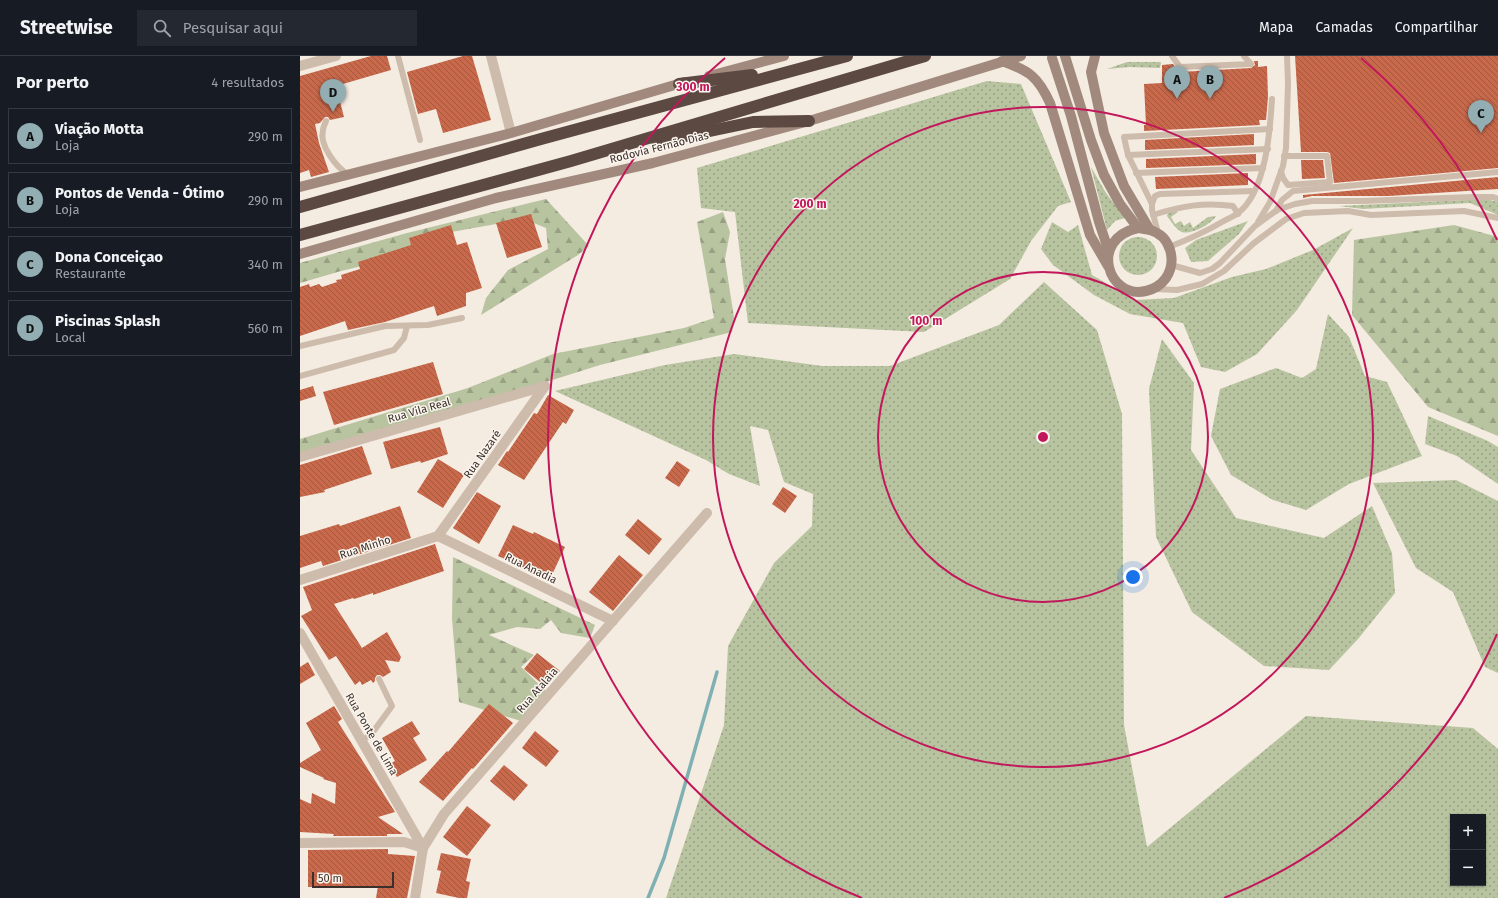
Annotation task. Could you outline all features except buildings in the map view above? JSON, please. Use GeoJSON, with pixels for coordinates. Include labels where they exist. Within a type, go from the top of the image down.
{"type":"FeatureCollection","features":[{"type":"Feature","properties":{"kind":"highway"},"geometry":{"type":"LineString","coordinates":[[300,208],[534,141],[847,56]]}},
{"type":"Feature","properties":{"kind":"highway","name":"Rodovia Fernão Dias"},"geometry":{"type":"LineString","coordinates":[[300,235],[566,162],[925,56]]}},
{"type":"Feature","properties":{"kind":"highway"},"geometry":{"type":"LineString","coordinates":[[680,84],[792,71]]}},
{"type":"Feature","properties":{"kind":"highway"},"geometry":{"type":"LineString","coordinates":[[566,162],[753,122],[809,121]]}},
{"type":"Feature","properties":{"kind":"main road"},"geometry":{"type":"LineString","coordinates":[[300,187],[510,134],[680,84],[784,56]]}},
{"type":"Feature","properties":{"kind":"main road","name":"Rodovia Fernão Dias"},"geometry":{"type":"LineString","coordinates":[[300,254],[496,198],[653,163],[809,121],[1021,56]]}},
{"type":"Feature","properties":{"kind":"main road"},"geometry":{"type":"LineString","coordinates":[[1065,56],[1091,140],[1104,175],[1120,204],[1138,228]]}},
{"type":"Feature","properties":{"kind":"main road"},"geometry":{"type":"LineString","coordinates":[[1002,61],[1020,68],[1031,75],[1044,91],[1050,103],[1090,235],[1115,279],[1122,286],[1132,291],[1143,292],[1153,289],[1165,279],[1171,265],[1171,253],[1166,242],[1154,232],[1124,186],[1104,133],[1091,72],[1094,56]]}},
{"type":"Feature","properties":{"kind":"main road"},"geometry":{"type":"LineString","coordinates":[[1052,58],[1071,116],[1099,222],[1109,252]]}},
{"type":"Feature","properties":{"kind":"main road"},"geometry":{"type":"LineString","coordinates":[[1110,270],[1108,261],[1109,252],[1113,243],[1120,236],[1128,230],[1138,228],[1154,232]]}},
{"type":"Feature","properties":{"kind":"street"},"geometry":{"type":"LineString","coordinates":[[300,66],[336,56]]}},
{"type":"Feature","properties":{"kind":"street"},"geometry":{"type":"LineString","coordinates":[[491,56],[510,134]]}},
{"type":"Feature","properties":{"kind":"street","name":"Rua Vila Real"},"geometry":{"type":"LineString","coordinates":[[300,457],[545,386]]}},
{"type":"Feature","properties":{"kind":"street","name":"Rua Nazaré"},"geometry":{"type":"LineString","coordinates":[[438,536],[545,386]]}},
{"type":"Feature","properties":{"kind":"street","name":"Rua Atalaia"},"geometry":{"type":"LineString","coordinates":[[415,898],[423,848],[444,814],[707,513]]}},
{"type":"Feature","properties":{"kind":"street","name":"Rua Minho"},"geometry":{"type":"LineString","coordinates":[[300,580],[438,536]]}},
{"type":"Feature","properties":{"kind":"street","name":"Rua Anadia"},"geometry":{"type":"LineString","coordinates":[[438,536],[613,621]]}},
{"type":"Feature","properties":{"kind":"street","name":"Rua Ponte de Lima"},"geometry":{"type":"LineString","coordinates":[[300,633],[423,848]]}},
{"type":"Feature","properties":{"kind":"street"},"geometry":{"type":"LineString","coordinates":[[300,843],[404,842],[423,848]]}},
{"type":"Feature","properties":{"kind":"lane"},"geometry":{"type":"LineString","coordinates":[[398,56],[420,140]]}},
{"type":"Feature","properties":{"kind":"lane"},"geometry":{"type":"LineString","coordinates":[[1172,56],[1180,67],[1251,64],[1244,56]]}},
{"type":"Feature","properties":{"kind":"lane"},"geometry":{"type":"LineString","coordinates":[[1255,226],[1270,202],[1281,171],[1284,156],[1288,83],[1286,56]]}},
{"type":"Feature","properties":{"kind":"lane"},"geometry":{"type":"LineString","coordinates":[[1169,247],[1197,236],[1238,214],[1249,203],[1263,168],[1268,149],[1272,99]]}},
{"type":"Feature","properties":{"kind":"lane"},"geometry":{"type":"LineString","coordinates":[[326,121],[322,131],[325,147],[338,168],[348,175]]}},
{"type":"Feature","properties":{"kind":"lane"},"geometry":{"type":"LineString","coordinates":[[1154,232],[1152,204],[1128,155],[1124,138],[1270,130]]}},
{"type":"Feature","properties":{"kind":"lane"},"geometry":{"type":"LineString","coordinates":[[1128,155],[1268,149]]}},
{"type":"Feature","properties":{"kind":"lane"},"geometry":{"type":"LineString","coordinates":[[1281,171],[1283,178],[1288,185],[1330,182],[1327,156],[1284,156]]}},
{"type":"Feature","properties":{"kind":"lane"},"geometry":{"type":"LineString","coordinates":[[1136,173],[1263,168]]}},
{"type":"Feature","properties":{"kind":"lane"},"geometry":{"type":"LineString","coordinates":[[1276,211],[1282,200],[1293,191],[1498,172]]}},
{"type":"Feature","properties":{"kind":"lane"},"geometry":{"type":"LineString","coordinates":[[1152,204],[1156,196],[1160,194],[1254,191]]}},
{"type":"Feature","properties":{"kind":"lane"},"geometry":{"type":"LineString","coordinates":[[1171,265],[1200,273],[1212,269],[1220,263],[1255,226],[1276,211],[1295,204],[1312,201],[1362,201],[1473,197],[1493,197],[1498,199]]}},
{"type":"Feature","properties":{"kind":"lane"},"geometry":{"type":"LineString","coordinates":[[1153,215],[1174,208],[1215,203],[1234,206],[1238,214]]}},
{"type":"Feature","properties":{"kind":"lane"},"geometry":{"type":"LineString","coordinates":[[1153,289],[1177,290],[1202,284],[1224,271],[1254,243],[1286,219],[1304,213],[1348,211],[1371,215],[1464,211],[1498,218]]}},
{"type":"Feature","properties":{"kind":"lane"},"geometry":{"type":"LineString","coordinates":[[300,346],[385,326],[428,325],[462,318]]}},
{"type":"Feature","properties":{"kind":"lane"},"geometry":{"type":"LineString","coordinates":[[300,376],[394,350],[404,338],[407,326]]}},
{"type":"Feature","properties":{"kind":"lane"},"geometry":{"type":"LineString","coordinates":[[362,741],[373,732],[392,706],[379,679]]}},
{"type":"Feature","properties":{"kind":"green space"},"geometry":{"type":"Polygon","coordinates":[[[1127,62],[1161,62],[1160,68],[1130,67],[1107,69],[1127,62]]]}},
{"type":"Feature","properties":{"kind":"green space"},"geometry":{"type":"Polygon","coordinates":[[[987,81],[1021,84],[1071,202],[1058,206],[1031,241],[1010,279],[924,332],[748,323],[735,212],[701,208],[697,168],[987,81]]]}},
{"type":"Feature","properties":{"kind":"green space"},"geometry":{"type":"Polygon","coordinates":[[[1091,167],[1106,193],[1125,218],[1115,221],[1107,230],[1091,167]]]}},
{"type":"Feature","properties":{"kind":"green space"},"geometry":{"type":"Polygon","coordinates":[[[546,199],[589,246],[578,255],[481,315],[486,298],[508,270],[548,249],[546,228],[524,219],[446,233],[387,260],[300,283],[300,263],[407,233],[546,199]]]}},
{"type":"Feature","properties":{"kind":"green space"},"geometry":{"type":"Polygon","coordinates":[[[1486,199],[1498,202],[1498,215],[1470,203],[1363,209],[1339,206],[1486,199]]]}},
{"type":"Feature","properties":{"kind":"green space"},"geometry":{"type":"Polygon","coordinates":[[[1175,210],[1178,212],[1171,217],[1175,224],[1181,221],[1184,226],[1190,222],[1193,228],[1208,217],[1216,216],[1210,223],[1200,229],[1184,232],[1176,228],[1167,216],[1168,213],[1175,210]]]}},
{"type":"Feature","properties":{"kind":"green space"},"geometry":{"type":"Polygon","coordinates":[[[723,212],[730,232],[725,259],[734,318],[732,332],[600,365],[444,414],[300,456],[300,439],[468,388],[553,354],[684,328],[714,318],[697,222],[723,212]]]}},
{"type":"Feature","properties":{"kind":"green space"},"geometry":{"type":"Polygon","coordinates":[[[1248,221],[1239,234],[1208,261],[1191,262],[1185,248],[1196,240],[1248,221]]]}},
{"type":"Feature","properties":{"kind":"green space"},"geometry":{"type":"Polygon","coordinates":[[[1052,222],[1068,232],[1078,225],[1092,275],[1135,300],[1174,298],[1232,277],[1266,269],[1313,250],[1353,228],[1297,310],[1257,354],[1225,372],[1201,367],[1183,323],[1130,314],[1094,295],[1053,265],[1041,249],[1052,222]]]}},
{"type":"Feature","properties":{"kind":"green space"},"geometry":{"type":"Polygon","coordinates":[[[1454,225],[1498,237],[1498,436],[1428,407],[1352,315],[1354,240],[1454,225]]]}},
{"type":"Feature","properties":{"kind":"green space"},"geometry":{"type":"Polygon","coordinates":[[[1138,237],[1148,240],[1154,246],[1157,256],[1154,266],[1148,272],[1138,275],[1128,272],[1122,266],[1119,256],[1122,246],[1128,240],[1138,237]]]}},
{"type":"Feature","properties":{"kind":"green space"},"geometry":{"type":"Polygon","coordinates":[[[1044,282],[1097,330],[1122,414],[1124,725],[1147,847],[1306,716],[1473,728],[1498,749],[1498,898],[666,898],[724,725],[728,646],[774,563],[812,526],[813,494],[784,482],[768,430],[750,426],[760,486],[729,474],[706,460],[555,391],[665,365],[734,354],[822,366],[890,366],[999,325],[1044,282]]]}},
{"type":"Feature","properties":{"kind":"green space"},"geometry":{"type":"Polygon","coordinates":[[[1328,314],[1349,337],[1365,376],[1387,382],[1422,456],[1349,484],[1306,510],[1273,500],[1231,475],[1211,436],[1220,389],[1276,368],[1302,378],[1316,369],[1328,314]]]}},
{"type":"Feature","properties":{"kind":"green space"},"geometry":{"type":"Polygon","coordinates":[[[1162,339],[1194,383],[1191,450],[1236,518],[1324,538],[1372,506],[1392,553],[1395,593],[1358,639],[1329,670],[1264,666],[1192,612],[1156,537],[1149,389],[1162,339]]]}},
{"type":"Feature","properties":{"kind":"green space"},"geometry":{"type":"Polygon","coordinates":[[[1428,416],[1488,441],[1498,447],[1498,484],[1457,456],[1425,444],[1428,416]]]}},
{"type":"Feature","properties":{"kind":"green space"},"geometry":{"type":"Polygon","coordinates":[[[1456,480],[1498,501],[1498,673],[1485,667],[1453,592],[1416,568],[1373,483],[1456,480]]]}},
{"type":"Feature","properties":{"kind":"green space"},"geometry":{"type":"Polygon","coordinates":[[[453,557],[595,625],[590,638],[561,633],[551,620],[540,629],[517,627],[489,635],[534,655],[521,667],[547,692],[521,721],[459,702],[452,619],[453,557]]]}},
{"type":"Feature","properties":{"kind":"waterway"},"geometry":{"type":"LineString","coordinates":[[648,898],[664,858],[717,672]]}},
{"type":"Feature","properties":{"kind":"place","name":"Viação Motta"},"geometry":{"type":"Point","coordinates":[1177,99]}},
{"type":"Feature","properties":{"kind":"place","name":"Pontos de Venda - Ótimo"},"geometry":{"type":"Point","coordinates":[1210,99]}},
{"type":"Feature","properties":{"kind":"place","name":"Piscinas Splash"},"geometry":{"type":"Point","coordinates":[333,112]}},
{"type":"Feature","properties":{"kind":"place","name":"Dona Conceiçao"},"geometry":{"type":"Point","coordinates":[1481,133]}}]}
